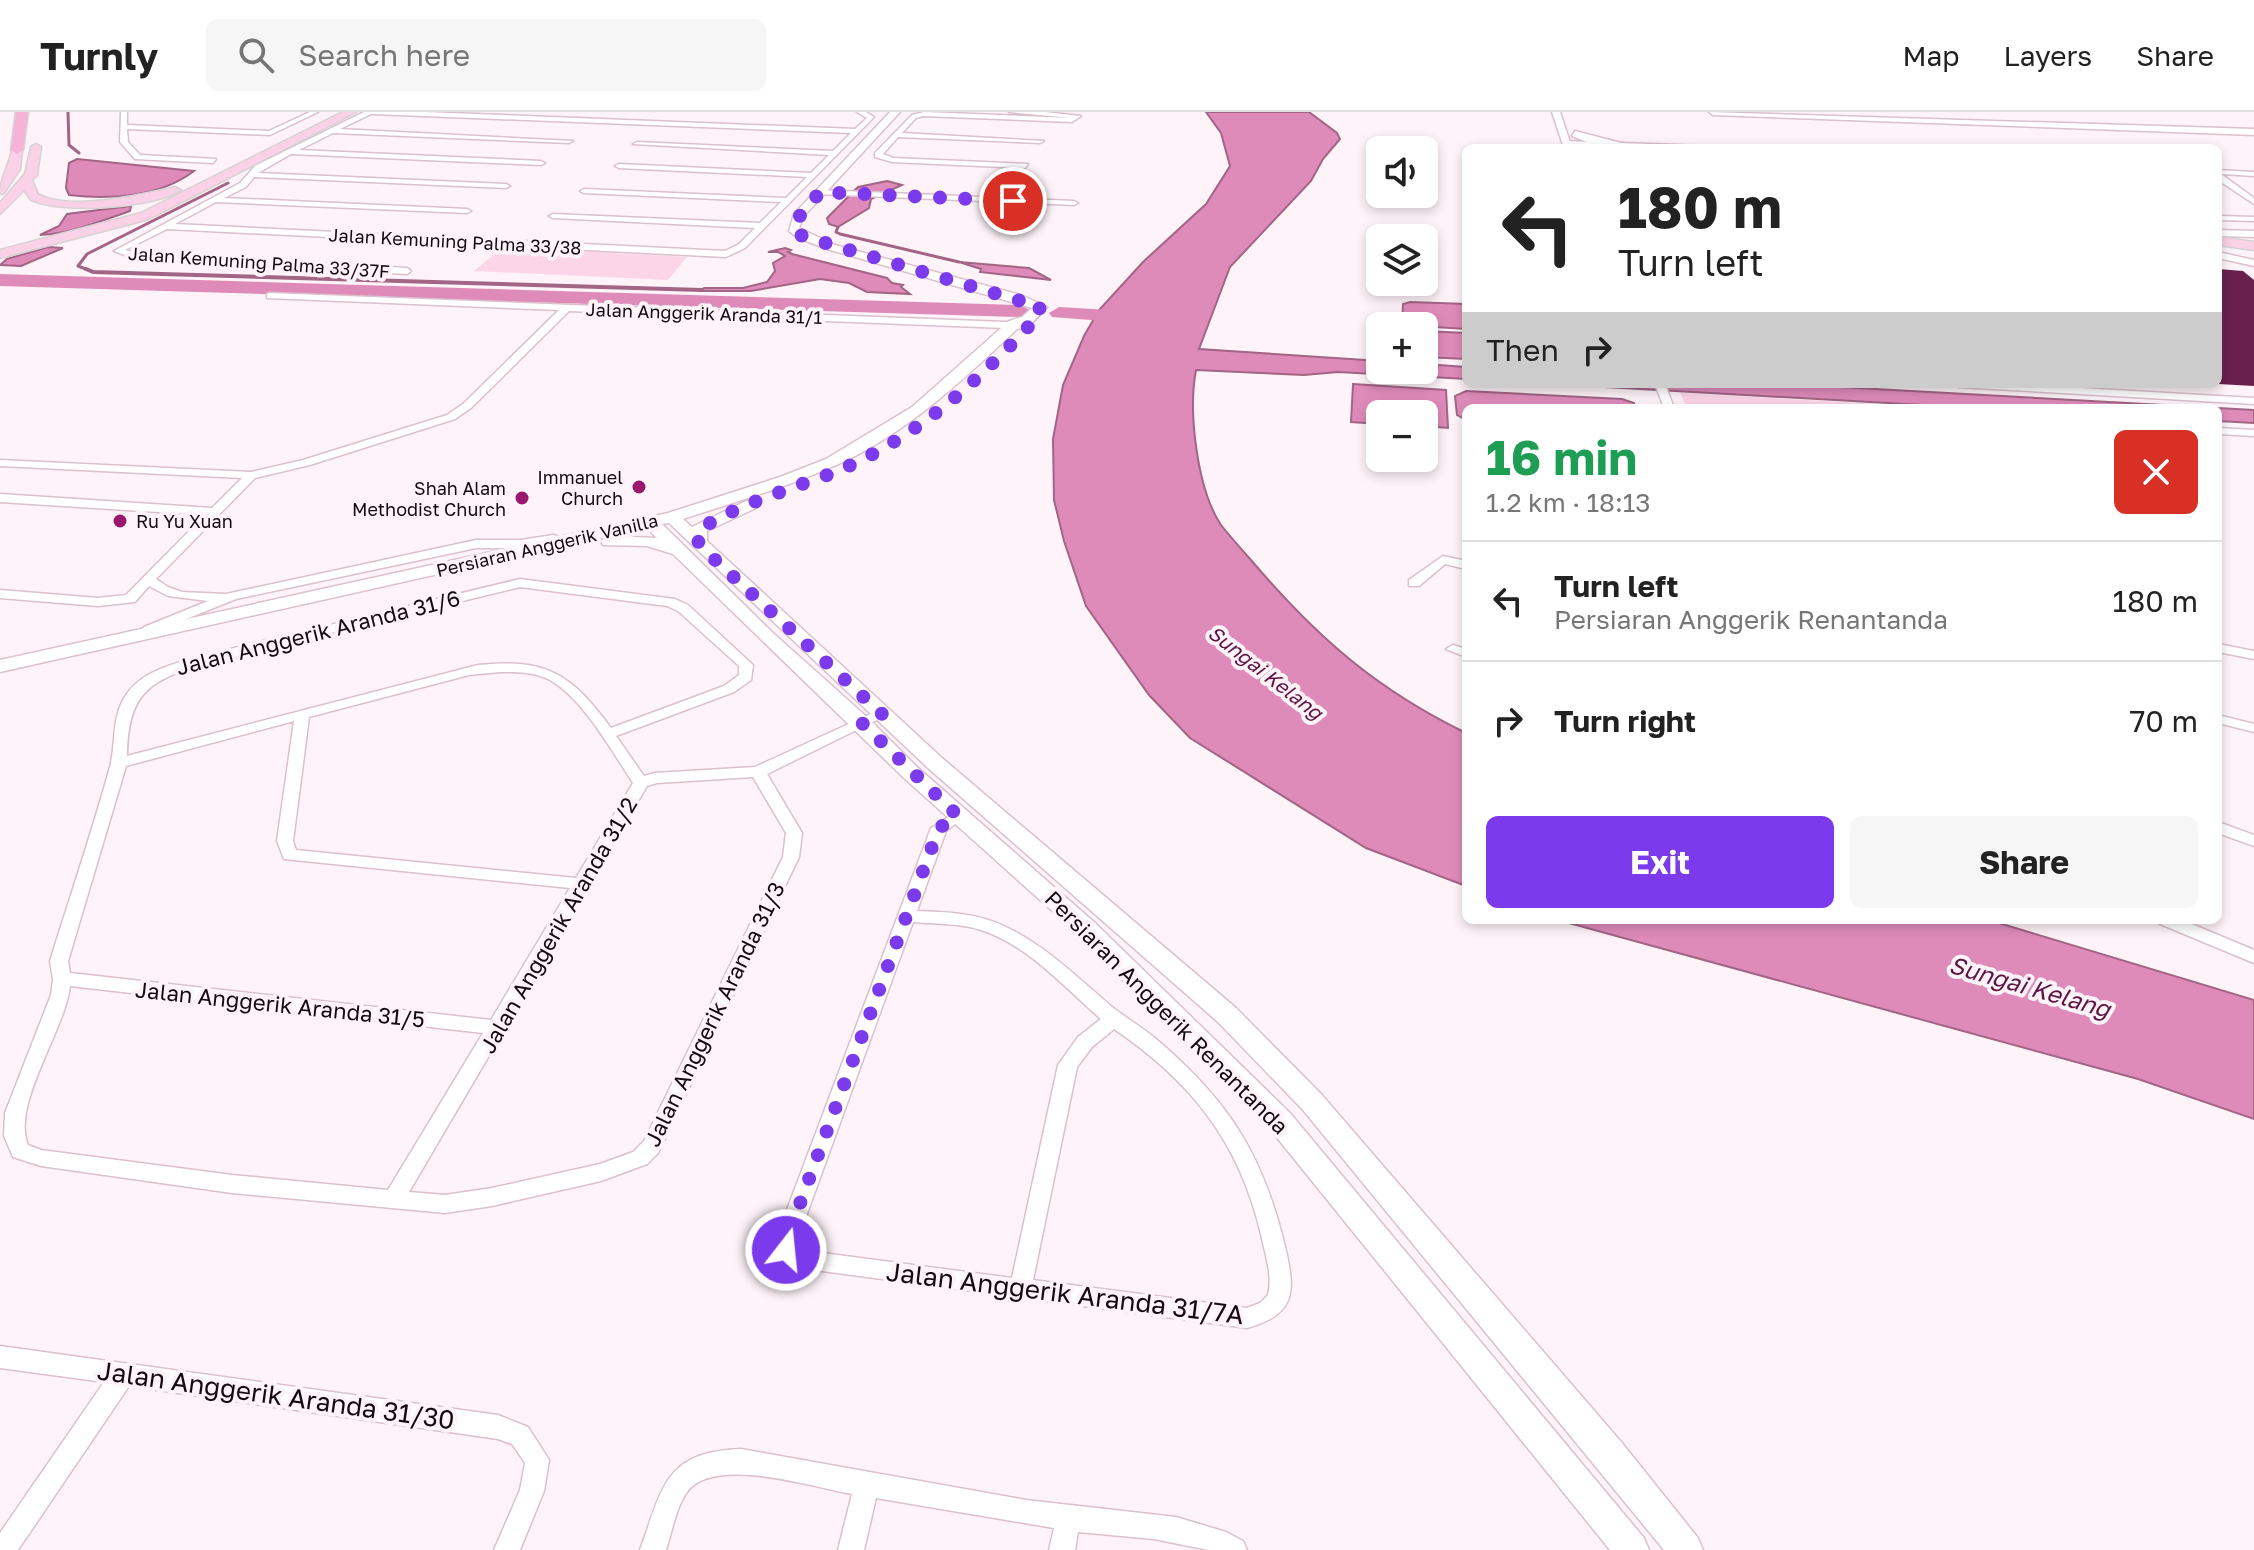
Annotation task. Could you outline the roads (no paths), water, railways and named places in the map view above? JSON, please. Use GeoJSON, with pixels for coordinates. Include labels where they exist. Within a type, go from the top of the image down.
{"type":"FeatureCollection","features":[{"type":"Feature","properties":{"kind":"highway"},"geometry":{"type":"LineString","coordinates":[[17,150],[20,113]]}},
{"type":"Feature","properties":{"kind":"main road"},"geometry":{"type":"LineString","coordinates":[[27,181],[34,197],[62,203],[122,201],[168,192],[190,186],[340,112]]}},
{"type":"Feature","properties":{"kind":"main road"},"geometry":{"type":"LineString","coordinates":[[0,254],[145,216],[351,112]]}},
{"type":"Feature","properties":{"kind":"main road"},"geometry":{"type":"LineString","coordinates":[[820,192],[897,113]]}},
{"type":"Feature","properties":{"kind":"main road"},"geometry":{"type":"LineString","coordinates":[[0,210],[27,181],[34,168],[36,142]]}},
{"type":"Feature","properties":{"kind":"main road"},"geometry":{"type":"LineString","coordinates":[[0,191],[14,169],[17,150]]}},
{"type":"Feature","properties":{"kind":"main road","name":"Persiaran Anggerik Vanilla"},"geometry":{"type":"LineString","coordinates":[[673,532],[831,462],[868,441],[917,410],[1041,307],[802,236],[793,224],[820,192]]}},
{"type":"Feature","properties":{"kind":"main road"},"geometry":{"type":"LineString","coordinates":[[2222,238],[2254,246]]}},
{"type":"Feature","properties":{"kind":"main road","name":"Persiaran Anggerik Vanilla"},"geometry":{"type":"LineString","coordinates":[[0,666],[613,535],[673,532],[834,472],[917,428],[986,371],[1024,323]]}},
{"type":"Feature","properties":{"kind":"main road"},"geometry":{"type":"LineString","coordinates":[[613,535],[648,541],[673,532],[699,529],[760,500]]}},
{"type":"Feature","properties":{"kind":"main road","name":"Persiaran Anggerik Renantanda"},"geometry":{"type":"LineString","coordinates":[[673,532],[766,637],[935,763],[1227,1015],[1312,1102],[1610,1455],[1686,1550]]}},
{"type":"Feature","properties":{"kind":"main road","name":"Persiaran Anggerik Vanilla"},"geometry":{"type":"LineString","coordinates":[[0,680],[613,535]]}},
{"type":"Feature","properties":{"kind":"main road","name":"Persiaran Anggerik Renantanda"},"geometry":{"type":"LineString","coordinates":[[872,718],[958,816],[1087,929],[1280,1121],[1632,1550]]}},
{"type":"Feature","properties":{"kind":"main road"},"geometry":{"type":"LineString","coordinates":[[1196,1035],[1227,1015]]}},
{"type":"Feature","properties":{"kind":"street"},"geometry":{"type":"LineString","coordinates":[[124,112],[124,142],[138,157],[213,161]]}},
{"type":"Feature","properties":{"kind":"street"},"geometry":{"type":"LineString","coordinates":[[124,127],[274,133],[315,112]]}},
{"type":"Feature","properties":{"kind":"street"},"geometry":{"type":"LineString","coordinates":[[166,226],[243,185],[255,170],[371,112],[857,131]]}},
{"type":"Feature","properties":{"kind":"street"},"geometry":{"type":"LineString","coordinates":[[553,216],[763,226],[871,117],[860,112]]}},
{"type":"Feature","properties":{"kind":"street"},"geometry":{"type":"LineString","coordinates":[[1012,112],[1058,116],[923,114],[912,117],[879,157],[1025,166]]}},
{"type":"Feature","properties":{"kind":"street"},"geometry":{"type":"LineString","coordinates":[[1556,112],[1566,144]]}},
{"type":"Feature","properties":{"kind":"street"},"geometry":{"type":"LineString","coordinates":[[1713,112],[2254,130]]}},
{"type":"Feature","properties":{"kind":"street"},"geometry":{"type":"LineString","coordinates":[[1813,112],[2254,130]]}},
{"type":"Feature","properties":{"kind":"street"},"geometry":{"type":"LineString","coordinates":[[640,123],[654,113]]}},
{"type":"Feature","properties":{"kind":"street"},"geometry":{"type":"LineString","coordinates":[[1573,123],[1579,143],[1616,144]]}},
{"type":"Feature","properties":{"kind":"street"},"geometry":{"type":"LineString","coordinates":[[332,131],[569,141]]}},
{"type":"Feature","properties":{"kind":"street"},"geometry":{"type":"LineString","coordinates":[[898,135],[1040,141]]}},
{"type":"Feature","properties":{"kind":"street"},"geometry":{"type":"LineString","coordinates":[[637,144],[836,153]]}},
{"type":"Feature","properties":{"kind":"street"},"geometry":{"type":"LineString","coordinates":[[290,152],[541,163]]}},
{"type":"Feature","properties":{"kind":"street"},"geometry":{"type":"LineString","coordinates":[[619,166],[814,175]]}},
{"type":"Feature","properties":{"kind":"street"},"geometry":{"type":"LineString","coordinates":[[2222,172],[2254,172]]}},
{"type":"Feature","properties":{"kind":"street"},"geometry":{"type":"LineString","coordinates":[[253,175],[506,186]]}},
{"type":"Feature","properties":{"kind":"street"},"geometry":{"type":"LineString","coordinates":[[2222,175],[2254,202]]}},
{"type":"Feature","properties":{"kind":"street"},"geometry":{"type":"LineString","coordinates":[[584,191],[789,200]]}},
{"type":"Feature","properties":{"kind":"street"},"geometry":{"type":"LineString","coordinates":[[820,192],[1074,203]]}},
{"type":"Feature","properties":{"kind":"street"},"geometry":{"type":"LineString","coordinates":[[216,200],[467,211]]}},
{"type":"Feature","properties":{"kind":"street"},"geometry":{"type":"LineString","coordinates":[[2222,218],[2254,219]]}},
{"type":"Feature","properties":{"kind":"street","name":"Jalan Kemuning Palma 33/38"},"geometry":{"type":"LineString","coordinates":[[166,226],[714,255],[734,253],[763,226]]}},
{"type":"Feature","properties":{"kind":"street","name":"Jalan Kemuning Palma 33/37F"},"geometry":{"type":"LineString","coordinates":[[166,226],[118,251],[135,256],[407,271]]}},
{"type":"Feature","properties":{"kind":"street"},"geometry":{"type":"LineString","coordinates":[[2222,237],[2254,237]]}},
{"type":"Feature","properties":{"kind":"street"},"geometry":{"type":"LineString","coordinates":[[2222,256],[2254,263]]}},
{"type":"Feature","properties":{"kind":"street"},"geometry":{"type":"LineString","coordinates":[[270,296],[567,308]]}},
{"type":"Feature","properties":{"kind":"street","name":"Jalan Anggerik Aranda 31/1"},"geometry":{"type":"LineString","coordinates":[[2,465],[251,475],[297,465],[451,417],[467,406],[567,308],[1024,323]]}},
{"type":"Feature","properties":{"kind":"street"},"geometry":{"type":"LineString","coordinates":[[2028,388],[2254,401]]}},
{"type":"Feature","properties":{"kind":"street"},"geometry":{"type":"LineString","coordinates":[[2222,431],[2254,433]]}},
{"type":"Feature","properties":{"kind":"street"},"geometry":{"type":"LineString","coordinates":[[135,596],[212,512],[251,475]]}},
{"type":"Feature","properties":{"kind":"street"},"geometry":{"type":"LineString","coordinates":[[0,498],[212,512]]}},
{"type":"Feature","properties":{"kind":"street"},"geometry":{"type":"LineString","coordinates":[[149,579],[154,586],[175,594],[207,598],[232,596],[476,544],[521,544],[595,530],[613,535]]}},
{"type":"Feature","properties":{"kind":"street"},"geometry":{"type":"LineString","coordinates":[[1414,583],[1443,560],[1462,564]]}},
{"type":"Feature","properties":{"kind":"street","name":"Jalan Anggerik Aranda 31/6"},"geometry":{"type":"LineString","coordinates":[[394,1199],[203,1180],[41,1158],[20,1151],[14,1136],[15,1113],[60,995],[62,979],[59,961],[119,763],[119,737],[129,701],[141,685],[157,675],[213,658],[520,583],[670,602],[683,608],[746,665],[746,677],[729,689],[608,734]]}},
{"type":"Feature","properties":{"kind":"street"},"geometry":{"type":"LineString","coordinates":[[0,594],[112,602],[135,596],[180,605],[185,609],[184,617]]}},
{"type":"Feature","properties":{"kind":"street"},"geometry":{"type":"LineString","coordinates":[[92,646],[184,617],[232,596]]}},
{"type":"Feature","properties":{"kind":"street"},"geometry":{"type":"LineString","coordinates":[[2222,649],[2254,655]]}},
{"type":"Feature","properties":{"kind":"street","name":"Jalan Anggerik Aranda 31/2"},"geometry":{"type":"LineString","coordinates":[[119,763],[468,671],[510,668],[558,679],[608,734],[641,783],[394,1199]]}},
{"type":"Feature","properties":{"kind":"street"},"geometry":{"type":"LineString","coordinates":[[302,717],[285,841],[290,855],[582,884]]}},
{"type":"Feature","properties":{"kind":"street"},"geometry":{"type":"LineString","coordinates":[[641,783],[655,778],[758,772],[872,718]]}},
{"type":"Feature","properties":{"kind":"street"},"geometry":{"type":"LineString","coordinates":[[2222,720],[2254,728]]}},
{"type":"Feature","properties":{"kind":"street","name":"Jalan Anggerik Aranda 31/3"},"geometry":{"type":"LineString","coordinates":[[394,1199],[445,1204],[492,1197],[626,1165],[640,1158],[651,1147],[791,857],[794,833],[758,772]]}},
{"type":"Feature","properties":{"kind":"street"},"geometry":{"type":"LineString","coordinates":[[908,916],[939,828],[958,816]]}},
{"type":"Feature","properties":{"kind":"street"},"geometry":{"type":"LineString","coordinates":[[2222,829],[2254,841]]}},
{"type":"Feature","properties":{"kind":"street","name":"Jalan Anggerik Aranda 31/7A"},"geometry":{"type":"LineString","coordinates":[[908,916],[963,921],[996,929],[1059,970],[1114,1019],[1149,1044],[1211,1108],[1241,1148],[1268,1219],[1282,1279],[1280,1296],[1264,1315],[1247,1318],[793,1259],[785,1244],[908,916]]}},
{"type":"Feature","properties":{"kind":"street"},"geometry":{"type":"LineString","coordinates":[[2176,924],[2254,957]]}},
{"type":"Feature","properties":{"kind":"street","name":"Jalan Anggerik Aranda 31/5"},"geometry":{"type":"LineString","coordinates":[[62,979],[498,1028]]}},
{"type":"Feature","properties":{"kind":"street"},"geometry":{"type":"LineString","coordinates":[[1021,1288],[1068,1065],[1085,1042],[1114,1019]]}},
{"type":"Feature","properties":{"kind":"street","name":"Jalan Anggerik Aranda 31/30"},"geometry":{"type":"LineString","coordinates":[[0,1357],[498,1427],[520,1435],[537,1460],[532,1491],[507,1550]]}},
{"type":"Feature","properties":{"kind":"street"},"geometry":{"type":"LineString","coordinates":[[3,1550],[123,1375]]}},
{"type":"Feature","properties":{"kind":"street"},"geometry":{"type":"LineString","coordinates":[[653,1550],[681,1478],[697,1465],[715,1460],[741,1461],[1225,1544]]}},
{"type":"Feature","properties":{"kind":"street"},"geometry":{"type":"LineString","coordinates":[[851,1550],[867,1484]]}},
{"type":"Feature","properties":{"kind":"street"},"geometry":{"type":"LineString","coordinates":[[1062,1550],[1068,1518]]}},
{"type":"Feature","properties":{"kind":"water","name":"Sungai Kelang"},"geometry":{"type":"Polygon","coordinates":[[[1206,112],[1309,112],[1337,133],[1340,139],[1323,159],[1311,181],[1230,267],[1199,349],[1366,360],[1366,374],[1304,375],[1196,370],[1194,428],[1206,492],[1221,525],[1304,618],[1378,681],[1462,731],[1462,884],[1366,848],[1190,738],[1149,695],[1086,606],[1064,541],[1054,500],[1053,439],[1063,385],[1084,336],[1099,310],[1143,262],[1206,204],[1230,166],[1221,133],[1206,112]]]}},
{"type":"Feature","properties":{"kind":"water"},"geometry":{"type":"Polygon","coordinates":[[[77,159],[194,171],[166,186],[134,195],[69,195],[66,188],[69,163],[77,159]]]}},
{"type":"Feature","properties":{"kind":"water"},"geometry":{"type":"Polygon","coordinates":[[[887,181],[902,185],[871,199],[869,208],[838,227],[829,224],[827,218],[858,187],[887,181]]]}},
{"type":"Feature","properties":{"kind":"water"},"geometry":{"type":"Polygon","coordinates":[[[131,206],[130,211],[86,226],[40,235],[59,226],[67,214],[131,206]]]}},
{"type":"Feature","properties":{"kind":"water"},"geometry":{"type":"Polygon","coordinates":[[[48,247],[63,248],[21,266],[0,265],[7,259],[48,247]]]}},
{"type":"Feature","properties":{"kind":"water"},"geometry":{"type":"Polygon","coordinates":[[[785,248],[792,254],[887,278],[892,283],[903,285],[901,287],[910,294],[867,292],[849,283],[820,279],[751,291],[701,291],[704,288],[743,288],[767,282],[775,271],[773,263],[785,256],[768,252],[785,248]]]}},
{"type":"Feature","properties":{"kind":"water"},"geometry":{"type":"Polygon","coordinates":[[[959,262],[1029,268],[1051,280],[980,272],[981,269],[959,262]]]}},
{"type":"Feature","properties":{"kind":"water"},"geometry":{"type":"Polygon","coordinates":[[[1410,302],[1462,304],[1462,329],[1438,327],[1438,312],[1403,312],[1403,304],[1410,302]]]}},
{"type":"Feature","properties":{"kind":"water"},"geometry":{"type":"Polygon","coordinates":[[[1438,332],[1462,333],[1462,359],[1438,358],[1438,332]]]}},
{"type":"Feature","properties":{"kind":"water"},"geometry":{"type":"Polygon","coordinates":[[[1438,365],[1462,367],[1462,379],[1438,377],[1438,365]]]}},
{"type":"Feature","properties":{"kind":"water"},"geometry":{"type":"Polygon","coordinates":[[[1353,384],[1446,390],[1448,428],[1438,427],[1438,400],[1366,400],[1366,423],[1351,422],[1353,384]]]}},
{"type":"Feature","properties":{"kind":"water"},"geometry":{"type":"Polygon","coordinates":[[[1623,388],[1857,388],[2146,404],[1905,404],[1623,388]]]}},
{"type":"Feature","properties":{"kind":"water"},"geometry":{"type":"Polygon","coordinates":[[[1466,391],[1622,399],[1634,404],[1462,404],[1462,418],[1457,415],[1455,396],[1466,391]]]}},
{"type":"Feature","properties":{"kind":"water"},"geometry":{"type":"Polygon","coordinates":[[[2222,408],[2254,410],[2254,423],[2222,421],[2222,408]]]}},
{"type":"Feature","properties":{"kind":"water","name":"Sungai Kelang"},"geometry":{"type":"Polygon","coordinates":[[[1573,924],[2002,924],[2254,1000],[2254,1119],[2138,1079],[1573,924]]]}},
{"type":"Feature","properties":{"kind":"waterway"},"geometry":{"type":"LineString","coordinates":[[68,112],[69,145],[79,153]]}},
{"type":"Feature","properties":{"kind":"waterway"},"geometry":{"type":"LineString","coordinates":[[88,270],[78,266],[87,254],[228,183]]}},
{"type":"Feature","properties":{"kind":"waterway"},"geometry":{"type":"LineString","coordinates":[[838,227],[836,232],[840,234],[959,262]]}},
{"type":"Feature","properties":{"kind":"waterway"},"geometry":{"type":"LineString","coordinates":[[88,270],[702,290]]}},
{"type":"Feature","properties":{"kind":"waterway"},"geometry":{"type":"LineString","coordinates":[[0,280],[1021,311]]}},
{"type":"Feature","properties":{"kind":"waterway"},"geometry":{"type":"LineString","coordinates":[[1059,313],[1143,318]]}},
{"type":"Feature","properties":{"kind":"place","name":"Immanuel Church"},"geometry":{"type":"Point","coordinates":[639,487]}},
{"type":"Feature","properties":{"kind":"place","name":"Shah Alam Methodist Church"},"geometry":{"type":"Point","coordinates":[522,498]}},
{"type":"Feature","properties":{"kind":"place","name":"Ru Yu Xuan"},"geometry":{"type":"Point","coordinates":[120,521]}}]}
